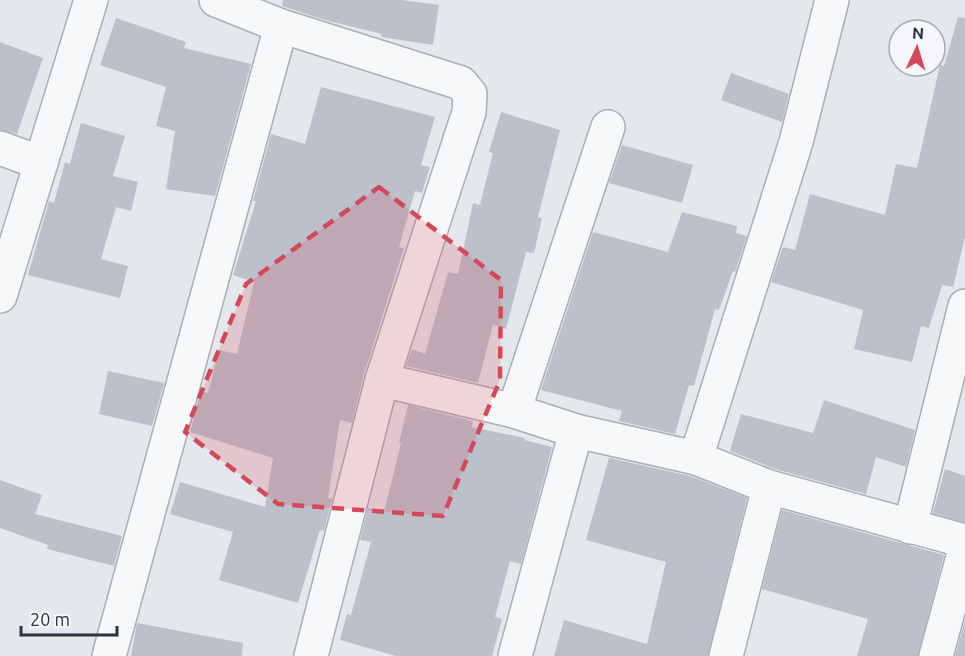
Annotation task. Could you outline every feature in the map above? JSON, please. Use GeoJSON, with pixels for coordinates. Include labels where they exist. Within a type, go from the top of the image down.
{"type":"FeatureCollection","features":[{"type":"Feature","properties":{"kind":"street"},"geometry":{"type":"LineString","coordinates":[[0,296],[91,0]]}},
{"type":"Feature","properties":{"kind":"street"},"geometry":{"type":"LineString","coordinates":[[216,0],[281,26],[460,83],[470,94],[469,112],[382,380],[311,656]]}},
{"type":"Feature","properties":{"kind":"street"},"geometry":{"type":"LineString","coordinates":[[696,459],[796,142],[832,0]]}},
{"type":"Feature","properties":{"kind":"street"},"geometry":{"type":"LineString","coordinates":[[110,656],[281,26]]}},
{"type":"Feature","properties":{"kind":"street"},"geometry":{"type":"LineString","coordinates":[[514,411],[608,127]]}},
{"type":"Feature","properties":{"kind":"street"},"geometry":{"type":"LineString","coordinates":[[0,148],[41,163]]}},
{"type":"Feature","properties":{"kind":"street"},"geometry":{"type":"LineString","coordinates":[[910,527],[965,306]]}},
{"type":"Feature","properties":{"kind":"street"},"geometry":{"type":"LineString","coordinates":[[382,380],[514,411],[576,432],[696,459],[769,487],[965,541]]}},
{"type":"Feature","properties":{"kind":"street"},"geometry":{"type":"LineString","coordinates":[[515,656],[576,432]]}},
{"type":"Feature","properties":{"kind":"street"},"geometry":{"type":"LineString","coordinates":[[726,656],[769,487]]}},
{"type":"Feature","properties":{"kind":"street"},"geometry":{"type":"LineString","coordinates":[[936,656],[965,549]]}},
{"type":"Feature","properties":{"kind":"highlighted area"},"geometry":{"type":"Polygon","coordinates":[[[379,187],[501,280],[500,380],[443,516],[278,504],[185,432],[246,284],[379,187]]]}},
{"type":"Feature","properties":{"kind":"building"},"geometry":{"type":"Polygon","coordinates":[[[283,0],[402,0],[439,5],[433,45],[381,37],[382,34],[325,20],[282,6],[283,0]]]}},
{"type":"Feature","properties":{"kind":"building"},"geometry":{"type":"Polygon","coordinates":[[[958,17],[965,18],[965,237],[953,287],[942,285],[929,328],[921,326],[912,362],[854,349],[863,310],[771,282],[783,247],[795,250],[810,194],[885,215],[896,164],[917,168],[937,78],[947,78],[947,56],[958,17]]]}},
{"type":"Feature","properties":{"kind":"building"},"geometry":{"type":"Polygon","coordinates":[[[116,18],[186,42],[184,48],[251,64],[215,196],[166,189],[175,131],[156,126],[166,87],[100,65],[116,18]]]}},
{"type":"Feature","properties":{"kind":"building"},"geometry":{"type":"Polygon","coordinates":[[[0,42],[43,58],[17,134],[0,130],[0,42]]]}},
{"type":"Feature","properties":{"kind":"building"},"geometry":{"type":"Polygon","coordinates":[[[731,73],[789,94],[782,122],[721,100],[731,73]]]}},
{"type":"Feature","properties":{"kind":"building"},"geometry":{"type":"Polygon","coordinates":[[[321,87],[435,117],[421,165],[430,167],[422,193],[415,191],[399,247],[404,248],[364,374],[352,423],[340,420],[328,498],[332,499],[324,531],[320,530],[298,603],[219,580],[233,532],[170,514],[180,482],[265,507],[273,458],[190,432],[201,391],[208,393],[219,350],[237,354],[254,282],[233,275],[256,201],[253,201],[271,134],[305,144],[321,87]]]}},
{"type":"Feature","properties":{"kind":"building"},"geometry":{"type":"Polygon","coordinates":[[[501,112],[560,130],[538,217],[542,218],[534,253],[526,252],[506,329],[493,325],[478,383],[406,366],[412,349],[425,354],[448,272],[458,274],[473,203],[480,205],[493,153],[489,152],[501,112]]]}},
{"type":"Feature","properties":{"kind":"building"},"geometry":{"type":"Polygon","coordinates":[[[81,123],[125,136],[113,176],[138,182],[131,211],[116,207],[101,259],[128,266],[120,298],[28,275],[49,201],[54,203],[65,162],[70,164],[81,123]]]}},
{"type":"Feature","properties":{"kind":"building"},"geometry":{"type":"Polygon","coordinates":[[[622,145],[693,165],[682,203],[609,183],[622,145]]]}},
{"type":"Feature","properties":{"kind":"building"},"geometry":{"type":"Polygon","coordinates":[[[682,212],[737,226],[736,233],[747,236],[719,310],[715,309],[694,386],[689,385],[675,434],[619,421],[622,411],[541,390],[593,232],[668,252],[682,212]]]}},
{"type":"Feature","properties":{"kind":"building"},"geometry":{"type":"Polygon","coordinates":[[[108,371],[164,383],[152,426],[99,414],[108,371]]]}},
{"type":"Feature","properties":{"kind":"building"},"geometry":{"type":"Polygon","coordinates":[[[824,400],[915,430],[906,467],[876,457],[866,494],[775,469],[730,451],[741,414],[813,433],[824,400]]]}},
{"type":"Feature","properties":{"kind":"building"},"geometry":{"type":"Polygon","coordinates":[[[408,405],[473,421],[472,427],[525,438],[524,440],[552,447],[521,564],[510,561],[495,617],[502,619],[492,656],[396,656],[340,640],[347,614],[351,615],[371,542],[360,540],[368,508],[384,512],[408,405]]]}},
{"type":"Feature","properties":{"kind":"building"},"geometry":{"type":"Polygon","coordinates":[[[609,458],[690,476],[747,498],[708,656],[554,656],[564,620],[647,644],[666,562],[586,540],[609,458]]]}},
{"type":"Feature","properties":{"kind":"building"},"geometry":{"type":"Polygon","coordinates":[[[945,469],[965,476],[965,522],[933,513],[945,469]]]}},
{"type":"Feature","properties":{"kind":"building"},"geometry":{"type":"Polygon","coordinates":[[[0,480],[42,495],[35,514],[122,536],[114,566],[47,549],[48,545],[0,528],[0,480]]]}},
{"type":"Feature","properties":{"kind":"building"},"geometry":{"type":"Polygon","coordinates":[[[782,510],[944,555],[918,656],[857,656],[868,619],[762,589],[782,510]]]}},
{"type":"Feature","properties":{"kind":"building"},"geometry":{"type":"Polygon","coordinates":[[[965,621],[965,656],[955,656],[965,621]]]}},
{"type":"Feature","properties":{"kind":"building"},"geometry":{"type":"Polygon","coordinates":[[[137,623],[243,643],[242,656],[131,656],[137,623]]]}}]}
